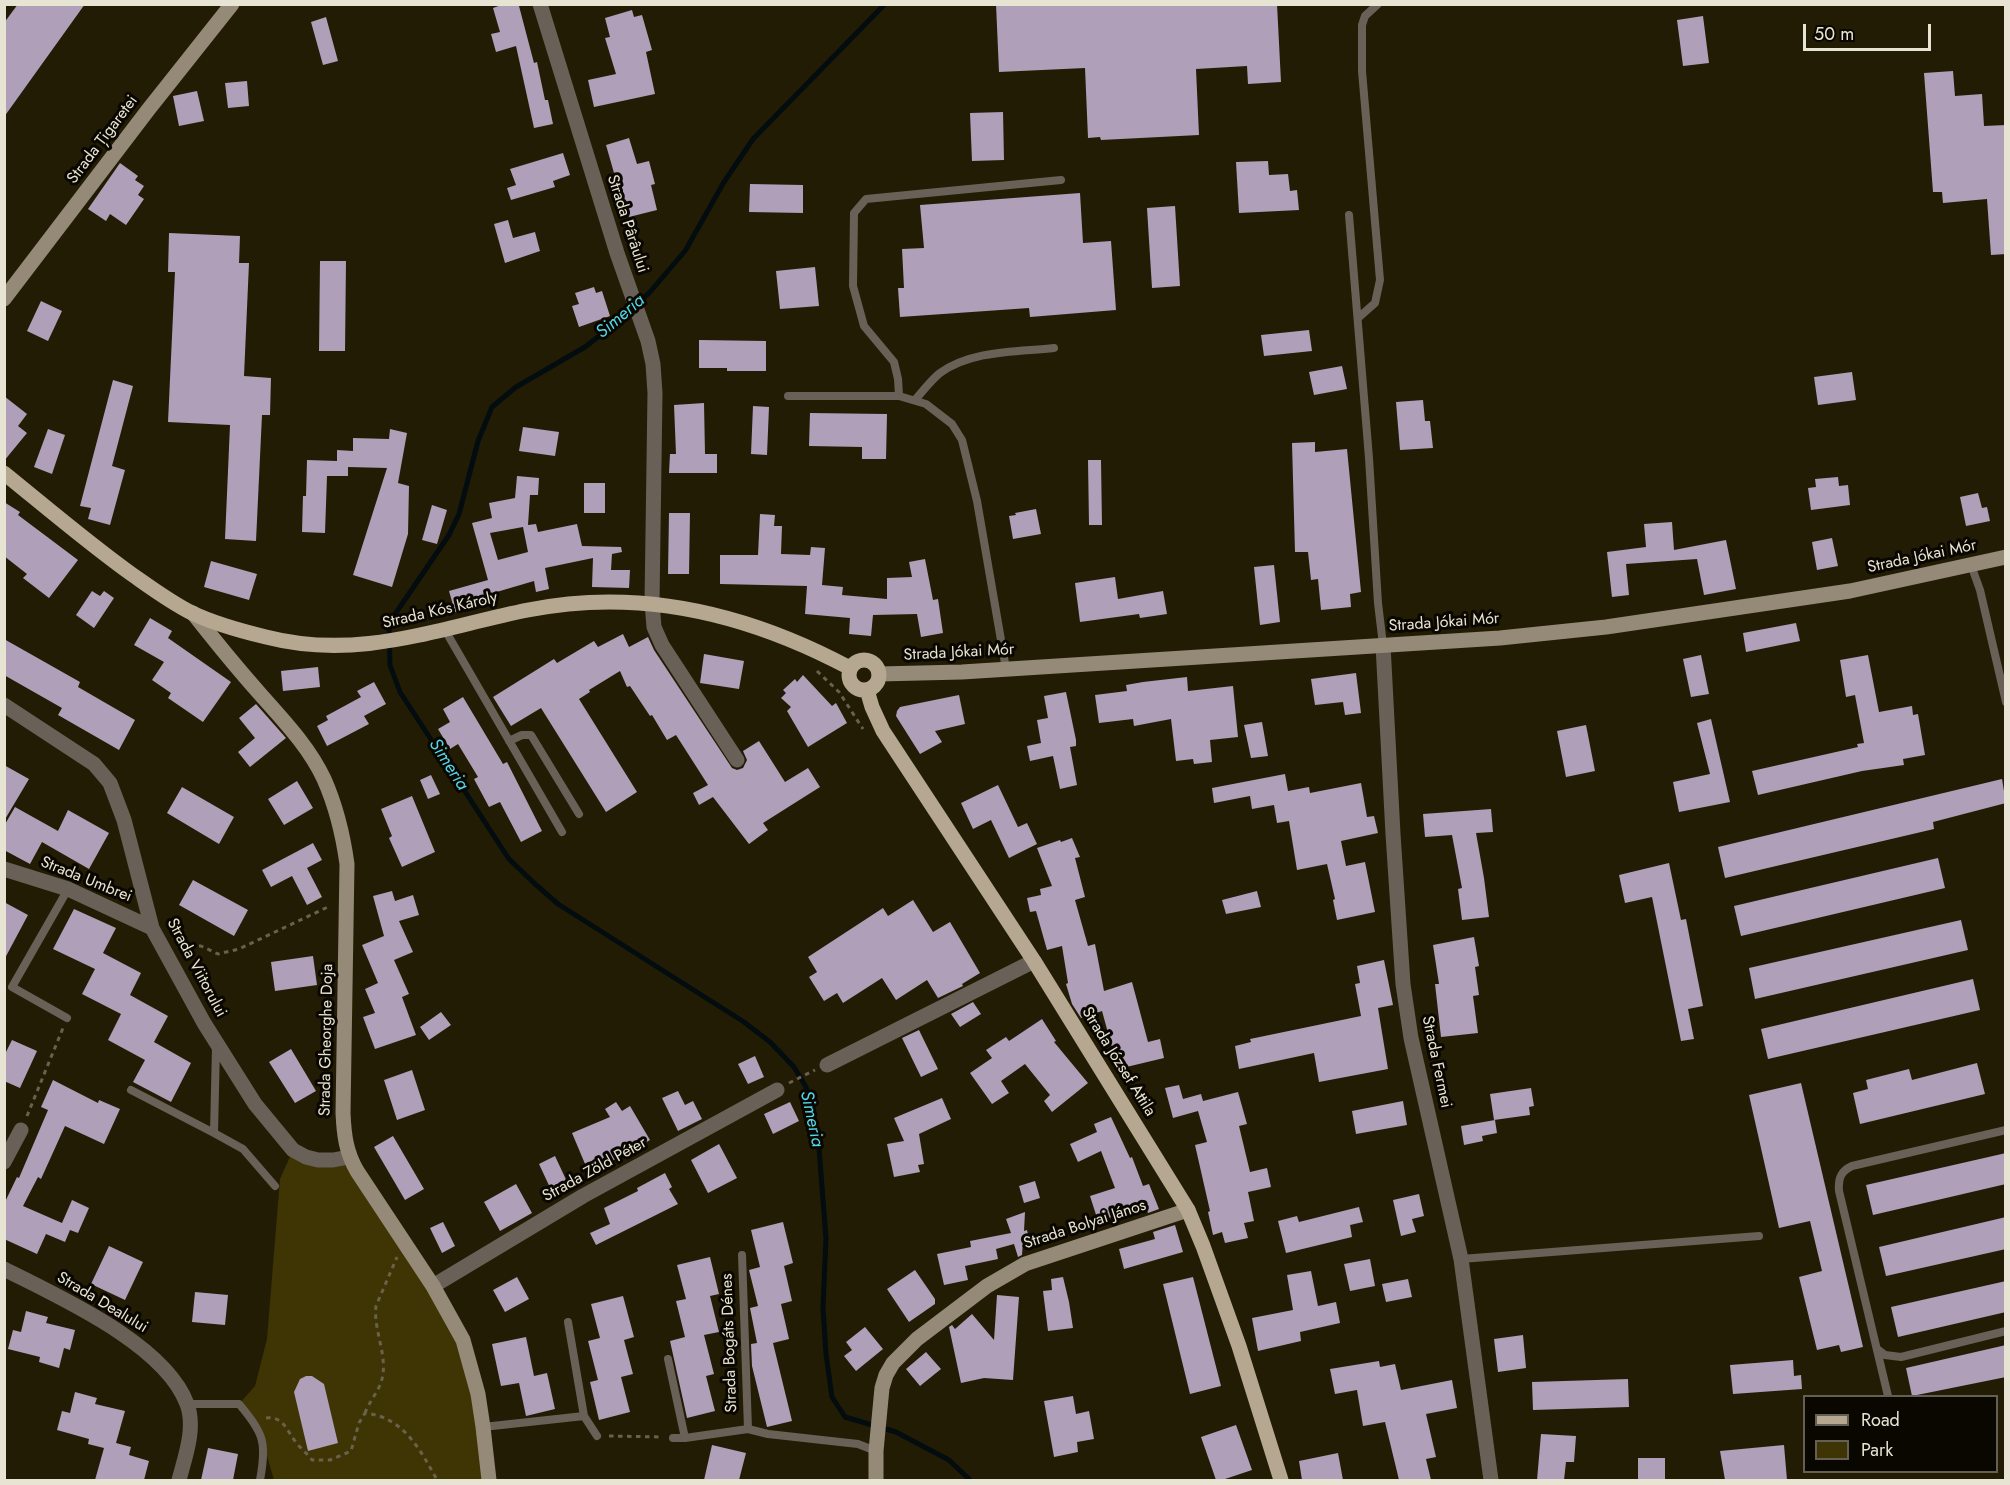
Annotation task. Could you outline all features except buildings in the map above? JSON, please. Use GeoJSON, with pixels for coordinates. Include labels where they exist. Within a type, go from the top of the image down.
{"type":"FeatureCollection","features":[{"type":"Feature","properties":{"kind":"main road","name":"Strada Țigaretei"},"geometry":{"type":"LineString","coordinates":[[4,299],[232,4]]}},
{"type":"Feature","properties":{"kind":"main road","name":"Strada Kós Károly"},"geometry":{"type":"LineString","coordinates":[[4,473],[150,587],[193,613],[268,638],[296,643],[346,646],[376,644],[411,639],[530,610],[562,605],[612,601],[652,603],[693,609],[760,627],[803,644],[850,668]]}},
{"type":"Feature","properties":{"kind":"main road","name":"Strada Jókai Mór"},"geometry":{"type":"LineString","coordinates":[[879,674],[1006,669],[1500,638],[1606,627],[1850,591],[2006,557]]}},
{"type":"Feature","properties":{"kind":"main road","name":"Strada Gheorghe Doja"},"geometry":{"type":"LineString","coordinates":[[193,613],[226,656],[295,734],[312,756],[324,780],[343,839],[347,864],[343,1113],[345,1143],[349,1157],[433,1286],[463,1340],[478,1394],[489,1480]]}},
{"type":"Feature","properties":{"kind":"main road"},"geometry":{"type":"LineString","coordinates":[[867,660],[875,665],[879,674],[878,683],[867,690],[858,690],[851,684],[849,676],[850,668],[858,661],[867,660]]}},
{"type":"Feature","properties":{"kind":"main road","name":"Strada József Attila"},"geometry":{"type":"LineString","coordinates":[[867,690],[874,713],[883,731],[1034,961],[1188,1210],[1242,1356],[1281,1480]]}},
{"type":"Feature","properties":{"kind":"main road","name":"Strada Bolyai János"},"geometry":{"type":"LineString","coordinates":[[876,1480],[879,1410],[885,1375],[900,1353],[1007,1273],[1043,1256],[1188,1210]]}},
{"type":"Feature","properties":{"kind":"street","name":"Strada Pârâului"},"geometry":{"type":"LineString","coordinates":[[540,4],[628,287],[648,341],[655,393],[652,603],[654,627],[662,645],[737,760]]}},
{"type":"Feature","properties":{"kind":"street","name":"Strada Fermei"},"geometry":{"type":"LineString","coordinates":[[1383,645],[1393,834],[1406,1006],[1411,1038],[1461,1258],[1491,1480]]}},
{"type":"Feature","properties":{"kind":"street","name":"Strada Viitorului"},"geometry":{"type":"LineString","coordinates":[[4,705],[94,764],[110,783],[124,820],[152,928],[216,1044],[255,1104],[293,1150],[318,1160],[349,1157]]}},
{"type":"Feature","properties":{"kind":"street","name":"Strada Umbrei"},"geometry":{"type":"LineString","coordinates":[[4,869],[68,889],[152,928]]}},
{"type":"Feature","properties":{"kind":"street"},"geometry":{"type":"LineString","coordinates":[[827,1065],[1034,961]]}},
{"type":"Feature","properties":{"kind":"street","name":"Strada Zöld Péter"},"geometry":{"type":"LineString","coordinates":[[433,1286],[583,1196],[783,1087]]}},
{"type":"Feature","properties":{"kind":"street"},"geometry":{"type":"LineString","coordinates":[[4,1162],[21,1130]]}},
{"type":"Feature","properties":{"kind":"street","name":"Strada Dealului"},"geometry":{"type":"LineString","coordinates":[[4,1269],[115,1329],[142,1348],[165,1369],[178,1386],[187,1404],[190,1422],[189,1444],[179,1480]]}},
{"type":"Feature","properties":{"kind":"lane"},"geometry":{"type":"LineString","coordinates":[[1358,318],[1375,303],[1380,280],[1362,70],[1362,25],[1365,16],[1378,4]]}},
{"type":"Feature","properties":{"kind":"lane"},"geometry":{"type":"LineString","coordinates":[[899,396],[894,362],[864,326],[852,286],[854,213],[866,199],[1062,180]]}},
{"type":"Feature","properties":{"kind":"lane"},"geometry":{"type":"LineString","coordinates":[[1349,215],[1383,645]]}},
{"type":"Feature","properties":{"kind":"lane"},"geometry":{"type":"LineString","coordinates":[[915,400],[940,373],[961,362],[981,355],[1054,348]]}},
{"type":"Feature","properties":{"kind":"lane"},"geometry":{"type":"LineString","coordinates":[[788,396],[899,396],[926,404],[952,424],[962,440],[977,501],[1006,669]]}},
{"type":"Feature","properties":{"kind":"lane"},"geometry":{"type":"LineString","coordinates":[[1971,565],[1980,590],[2006,702]]}},
{"type":"Feature","properties":{"kind":"lane"},"geometry":{"type":"LineString","coordinates":[[445,630],[562,832]]}},
{"type":"Feature","properties":{"kind":"lane"},"geometry":{"type":"LineString","coordinates":[[509,741],[522,735],[531,735],[579,813]]}},
{"type":"Feature","properties":{"kind":"lane"},"geometry":{"type":"LineString","coordinates":[[67,1018],[12,987],[68,889]]}},
{"type":"Feature","properties":{"kind":"lane"},"geometry":{"type":"LineString","coordinates":[[214,1133],[216,1044]]}},
{"type":"Feature","properties":{"kind":"lane"},"geometry":{"type":"LineString","coordinates":[[131,1090],[243,1149],[275,1186]]}},
{"type":"Feature","properties":{"kind":"lane"},"geometry":{"type":"LineString","coordinates":[[1888,1395],[1839,1191],[1840,1175],[1852,1166],[2006,1130]]}},
{"type":"Feature","properties":{"kind":"lane"},"geometry":{"type":"LineString","coordinates":[[1461,1258],[1759,1236]]}},
{"type":"Feature","properties":{"kind":"lane","name":"Strada Bogáts Dénes"},"geometry":{"type":"LineString","coordinates":[[742,1255],[748,1429]]}},
{"type":"Feature","properties":{"kind":"lane"},"geometry":{"type":"LineString","coordinates":[[568,1322],[584,1416],[597,1436]]}},
{"type":"Feature","properties":{"kind":"lane"},"geometry":{"type":"LineString","coordinates":[[1877,1349],[1885,1355],[1901,1357],[2006,1331]]}},
{"type":"Feature","properties":{"kind":"lane"},"geometry":{"type":"LineString","coordinates":[[668,1359],[685,1438]]}},
{"type":"Feature","properties":{"kind":"lane"},"geometry":{"type":"LineString","coordinates":[[187,1404],[239,1404],[258,1425],[265,1453],[260,1480]]}},
{"type":"Feature","properties":{"kind":"lane"},"geometry":{"type":"LineString","coordinates":[[483,1427],[584,1416]]}},
{"type":"Feature","properties":{"kind":"lane","name":"Strada Bogáts Dénes"},"geometry":{"type":"LineString","coordinates":[[673,1437],[685,1438],[748,1429],[768,1434],[858,1444],[876,1451]]}},
{"type":"Feature","properties":{"kind":"path"},"geometry":{"type":"LineString","coordinates":[[816,670],[839,692],[864,730]]}},
{"type":"Feature","properties":{"kind":"path"},"geometry":{"type":"LineString","coordinates":[[164,948],[201,946],[218,954],[239,949],[347,898]]}},
{"type":"Feature","properties":{"kind":"path"},"geometry":{"type":"LineString","coordinates":[[21,1130],[67,1018]]}},
{"type":"Feature","properties":{"kind":"path"},"geometry":{"type":"LineString","coordinates":[[783,1087],[809,1072]]}},
{"type":"Feature","properties":{"kind":"path"},"geometry":{"type":"LineString","coordinates":[[258,1425],[265,1418],[274,1417],[282,1421],[312,1460],[330,1460],[351,1451],[359,1423],[382,1379],[376,1306],[394,1260],[409,1248]]}},
{"type":"Feature","properties":{"kind":"path"},"geometry":{"type":"LineString","coordinates":[[364,1413],[379,1414],[401,1428],[417,1446],[437,1480]]}},
{"type":"Feature","properties":{"kind":"path"},"geometry":{"type":"LineString","coordinates":[[597,1436],[673,1437]]}},
{"type":"Feature","properties":{"kind":"green space"},"geometry":{"type":"Polygon","coordinates":[[[293,1150],[349,1157],[463,1340],[489,1480],[274,1480],[258,1425],[239,1404],[255,1386],[267,1339],[280,1179],[293,1150]]]}},
{"type":"Feature","properties":{"kind":"waterway","name":"Simeria"},"geometry":{"type":"LineString","coordinates":[[885,4],[753,139],[724,182],[685,251],[650,292],[621,319],[585,347],[516,387],[492,407],[478,441],[459,514],[449,535],[389,623],[390,665],[400,692],[509,859],[558,904],[744,1022],[770,1042],[794,1067],[806,1087],[818,1136],[826,1238],[823,1307],[832,1397],[845,1417],[896,1432],[949,1460],[970,1480]]}}]}
